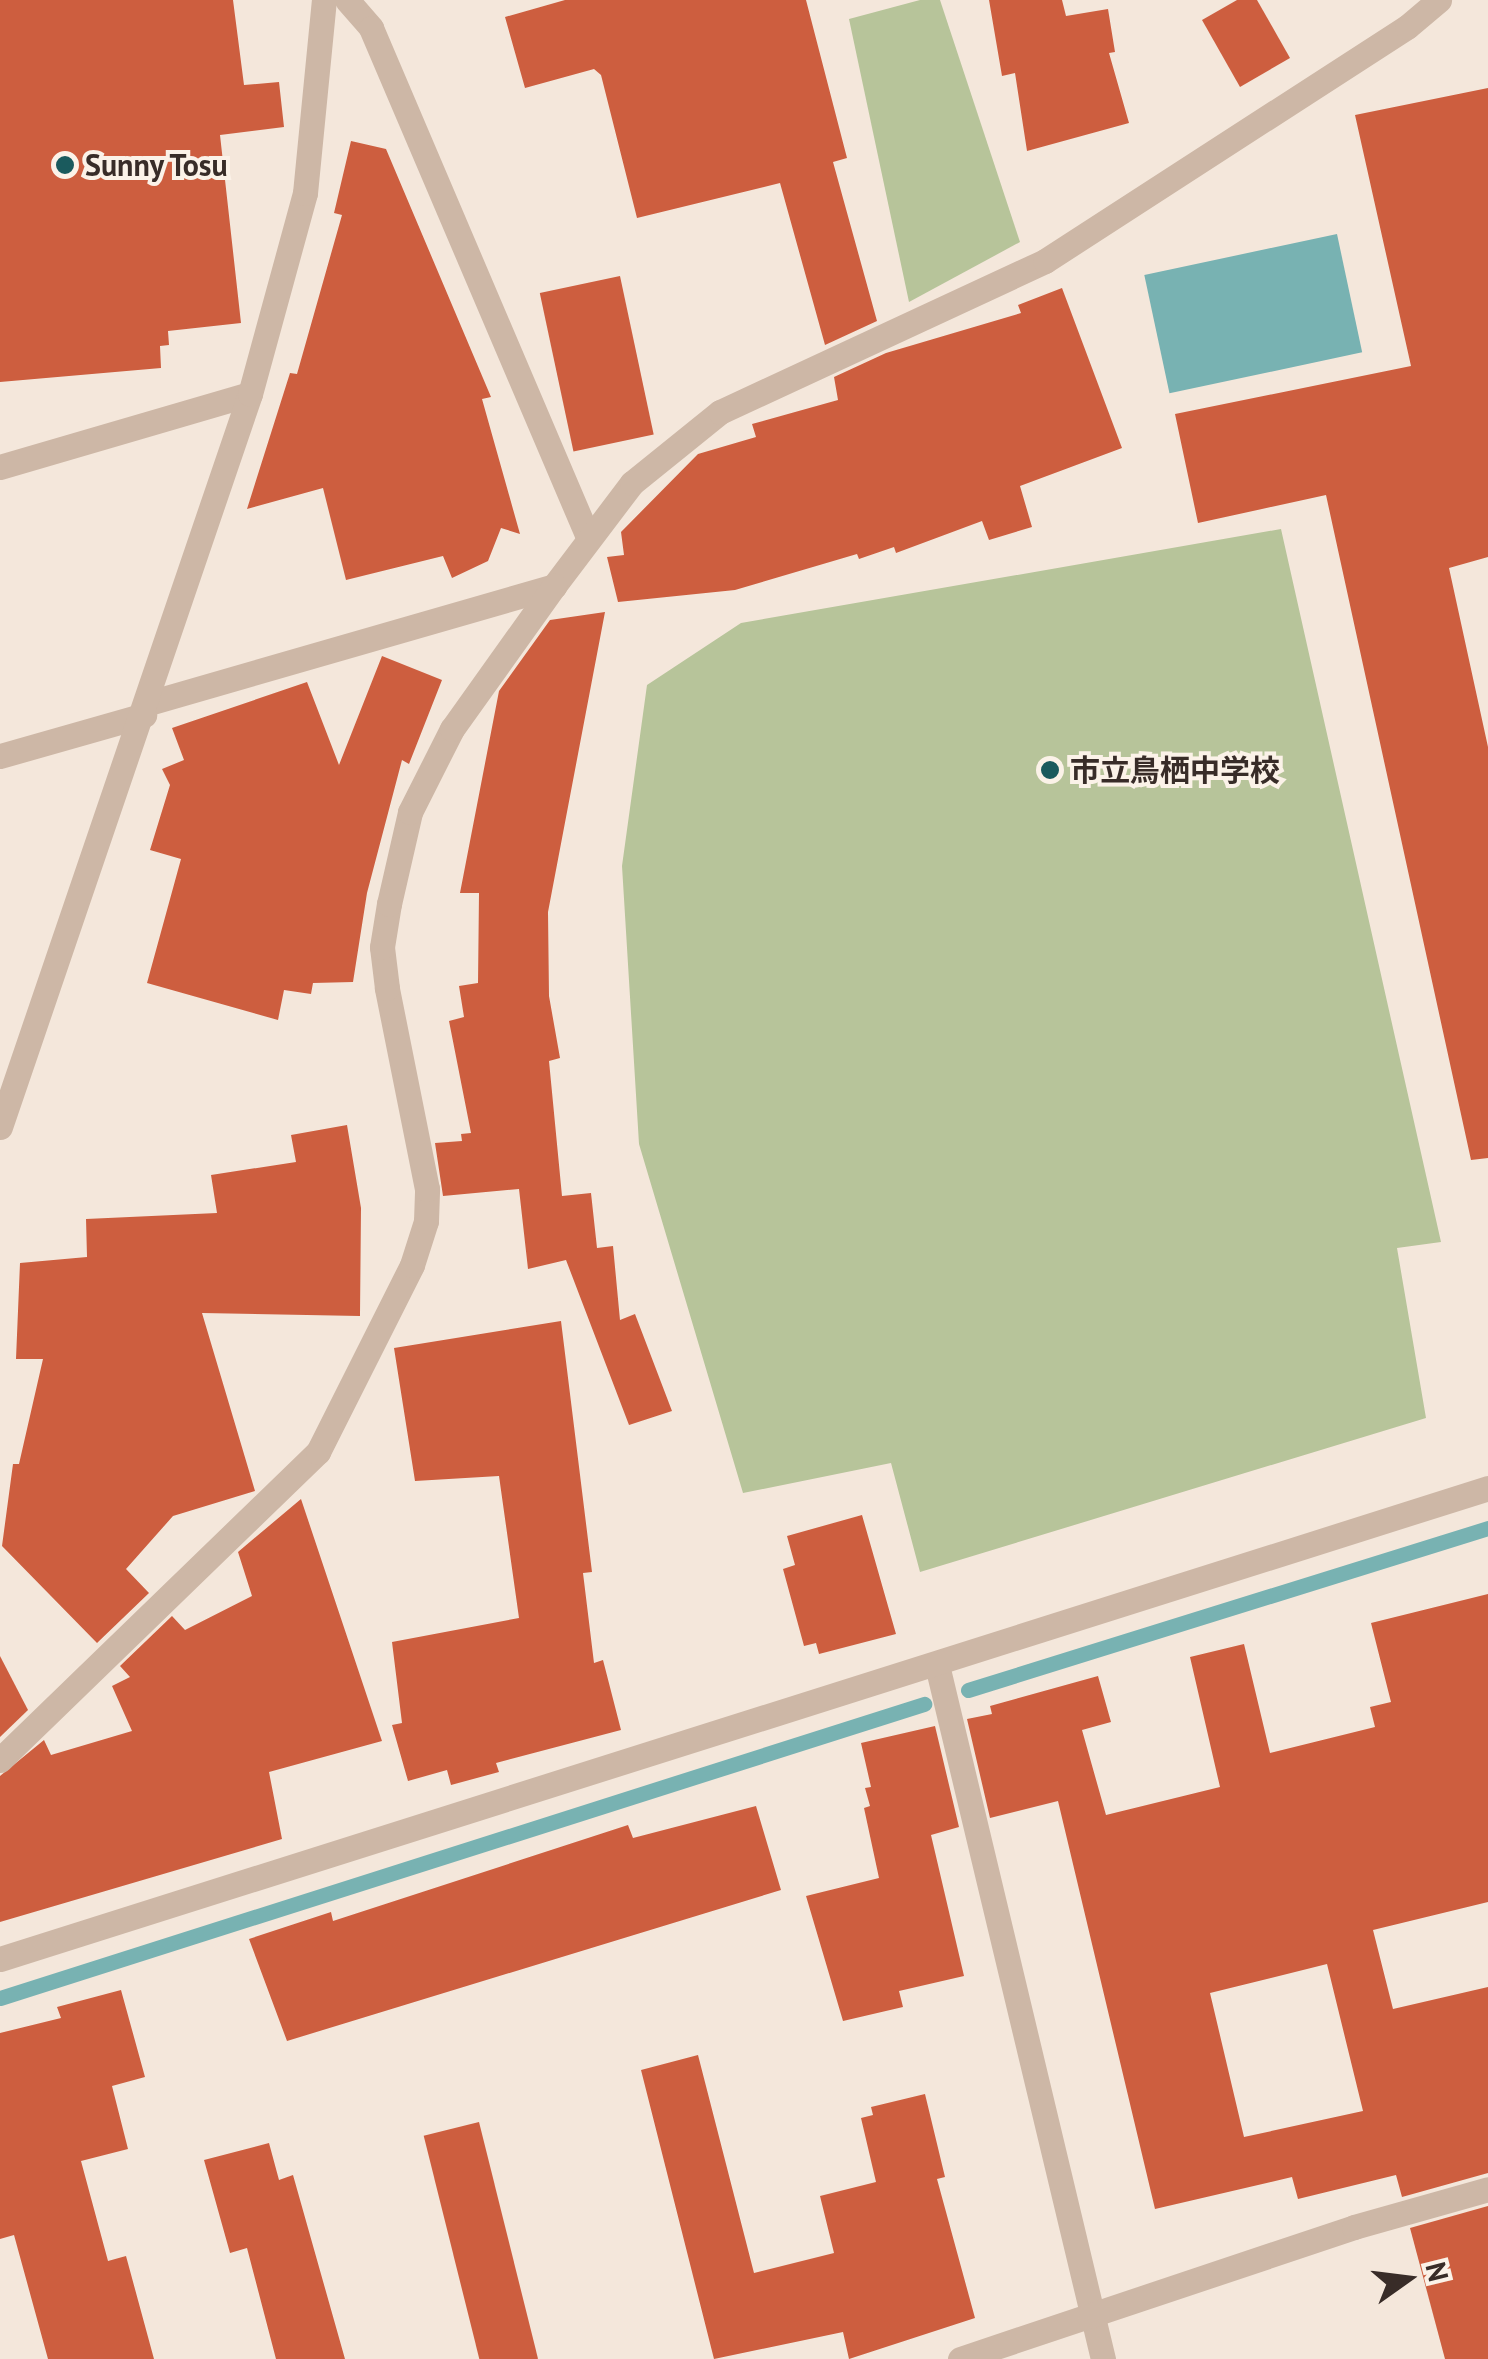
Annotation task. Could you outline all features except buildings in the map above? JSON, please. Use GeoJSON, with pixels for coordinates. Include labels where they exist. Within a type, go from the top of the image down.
{"type":"FeatureCollection","features":[{"type":"Feature","properties":{"kind":"street"},"geometry":{"type":"LineString","coordinates":[[0,1127],[146,709],[250,394],[305,193],[324,0]]}},
{"type":"Feature","properties":{"kind":"street"},"geometry":{"type":"LineString","coordinates":[[347,0],[371,28],[588,537]]}},
{"type":"Feature","properties":{"kind":"street"},"geometry":{"type":"LineString","coordinates":[[0,1760],[318,1452],[412,1264],[426,1221],[427,1188],[382,947],[410,812],[452,729],[588,537],[632,483],[720,412],[1045,262],[1392,38],[1439,0]]}},
{"type":"Feature","properties":{"kind":"street"},"geometry":{"type":"LineString","coordinates":[[0,467],[250,394]]}},
{"type":"Feature","properties":{"kind":"street"},"geometry":{"type":"LineString","coordinates":[[0,756],[554,586]]}},
{"type":"Feature","properties":{"kind":"street"},"geometry":{"type":"LineString","coordinates":[[0,1959],[1488,1488]]}},
{"type":"Feature","properties":{"kind":"street"},"geometry":{"type":"LineString","coordinates":[[937,1665],[1103,2359]]}},
{"type":"Feature","properties":{"kind":"street"},"geometry":{"type":"LineString","coordinates":[[960,2359],[1092,2318],[1354,2227],[1488,2190]]}},
{"type":"Feature","properties":{"kind":"green space"},"geometry":{"type":"Polygon","coordinates":[[[920,0],[940,0],[1020,242],[909,302],[849,19],[920,0]]]}},
{"type":"Feature","properties":{"kind":"green space","name":"市立鳥栖中学校"},"geometry":{"type":"Polygon","coordinates":[[[1281,529],[1441,1242],[1397,1248],[1426,1418],[920,1572],[891,1463],[743,1493],[639,1144],[622,866],[647,685],[741,623],[1281,529]]]}},
{"type":"Feature","properties":{"kind":"water"},"geometry":{"type":"Polygon","coordinates":[[[1337,234],[1362,352],[1169,393],[1144,275],[1337,234]]]}},
{"type":"Feature","properties":{"kind":"waterway"},"geometry":{"type":"LineString","coordinates":[[968,1690],[1488,1528]]}},
{"type":"Feature","properties":{"kind":"waterway"},"geometry":{"type":"LineString","coordinates":[[0,1998],[924,1704]]}},
{"type":"Feature","properties":{"kind":"place","name":"Sunny Tosu"},"geometry":{"type":"Point","coordinates":[65,165]}},
{"type":"Feature","properties":{"kind":"place","name":"市立鳥栖中学校"},"geometry":{"type":"Point","coordinates":[1050,770]}}]}
